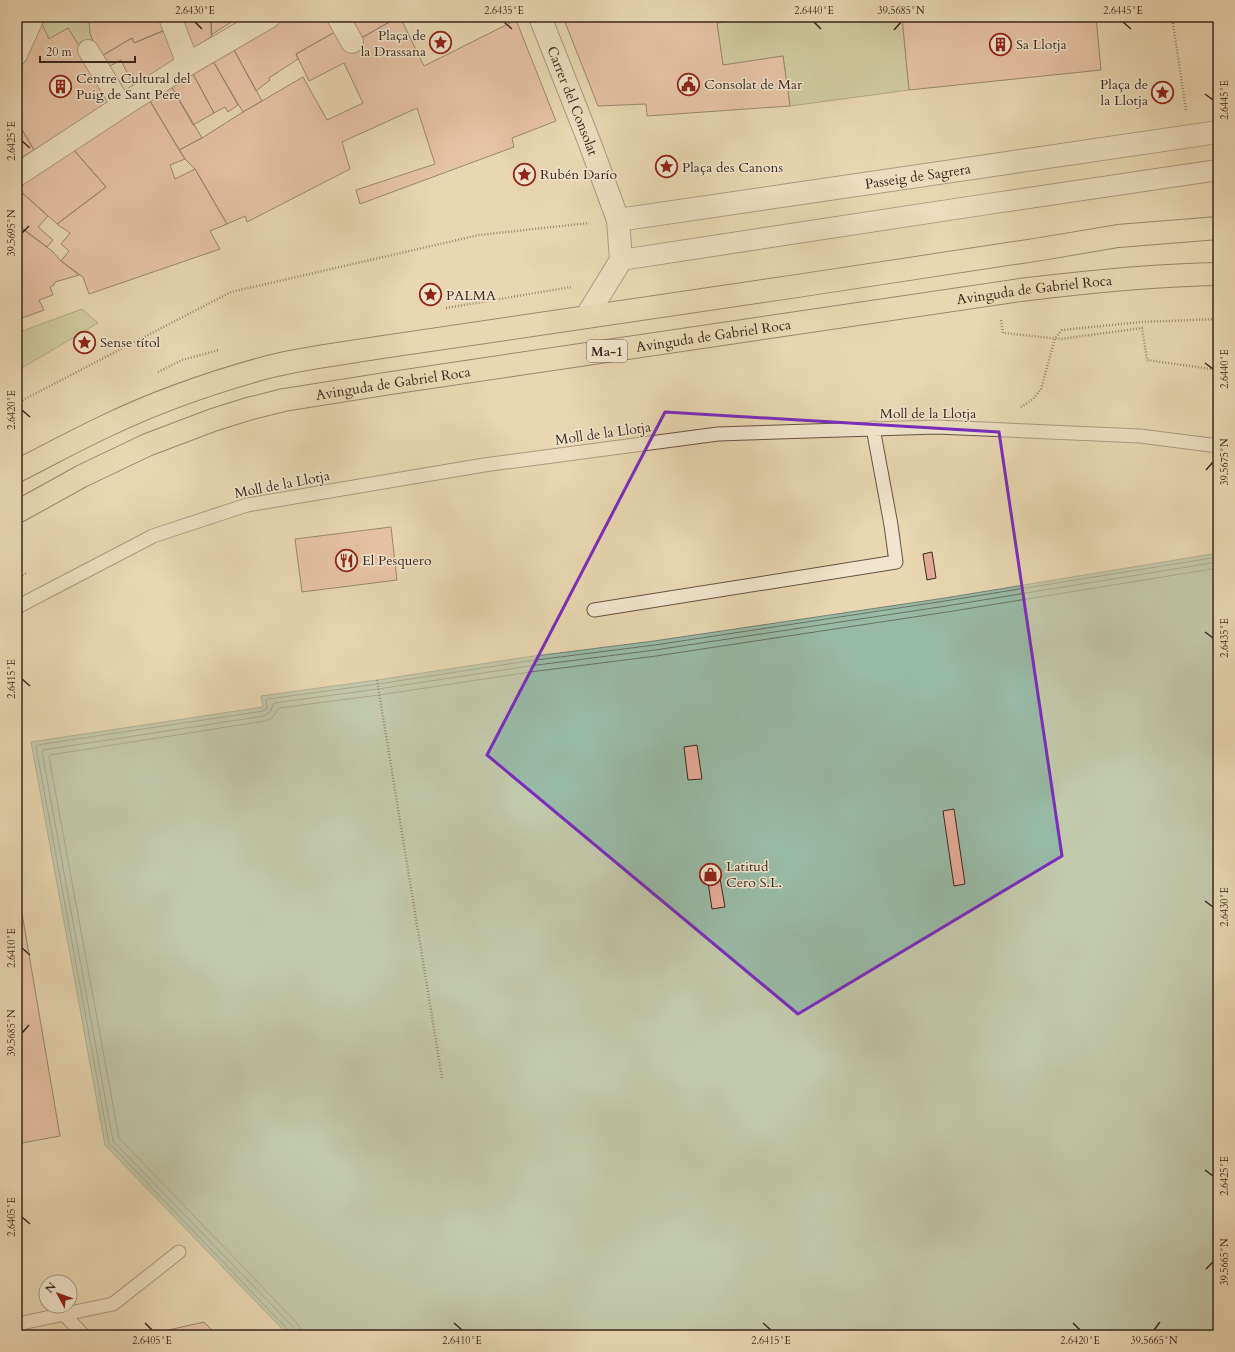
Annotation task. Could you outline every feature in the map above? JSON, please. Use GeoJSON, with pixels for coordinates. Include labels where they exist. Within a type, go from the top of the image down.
{"type":"FeatureCollection","features":[{"type":"Feature","properties":{"kind":"highway"},"geometry":{"type":"LineString","coordinates":[[17,471],[107,426],[168,400],[202,387],[270,366],[376,348],[1118,236],[1218,228]]}},
{"type":"Feature","properties":{"kind":"highway","name":"Avinguda de Gabriel Roca"},"geometry":{"type":"LineString","coordinates":[[17,512],[82,476],[148,445],[214,420],[248,409],[284,400],[998,293],[1092,281],[1157,276],[1218,274]]}},
{"type":"Feature","properties":{"kind":"street"},"geometry":{"type":"LineString","coordinates":[[17,55],[34,17]]}},
{"type":"Feature","properties":{"kind":"street"},"geometry":{"type":"LineString","coordinates":[[170,17],[188,64]]}},
{"type":"Feature","properties":{"kind":"street"},"geometry":{"type":"LineString","coordinates":[[17,175],[188,64],[269,17]]}},
{"type":"Feature","properties":{"kind":"street"},"geometry":{"type":"LineString","coordinates":[[338,17],[352,42]]}},
{"type":"Feature","properties":{"kind":"street","name":"Carrer del Consolat"},"geometry":{"type":"LineString","coordinates":[[540,17],[589,141],[618,220],[621,260]]}},
{"type":"Feature","properties":{"kind":"street"},"geometry":{"type":"LineString","coordinates":[[88,50],[122,106]]}},
{"type":"Feature","properties":{"kind":"street","name":"Passeig de Sagrera"},"geometry":{"type":"LineString","coordinates":[[618,220],[1218,132]]}},
{"type":"Feature","properties":{"kind":"street"},"geometry":{"type":"LineString","coordinates":[[586,317],[621,260],[1218,170]]}},
{"type":"Feature","properties":{"kind":"lane","name":"Moll de la Llotja"},"geometry":{"type":"LineString","coordinates":[[17,607],[153,536],[247,505],[484,466],[718,434],[937,427],[1140,436],[1218,446]]}},
{"type":"Feature","properties":{"kind":"lane"},"geometry":{"type":"LineString","coordinates":[[594,610],[896,562],[891,525],[873,428]]}},
{"type":"Feature","properties":{"kind":"lane"},"geometry":{"type":"LineString","coordinates":[[78,1311],[113,1304],[179,1252]]}},
{"type":"Feature","properties":{"kind":"lane"},"geometry":{"type":"LineString","coordinates":[[17,1324],[64,1314],[84,1335]]}},
{"type":"Feature","properties":{"kind":"path"},"geometry":{"type":"LineString","coordinates":[[1172,17],[1190,136]]}},
{"type":"Feature","properties":{"kind":"path"},"geometry":{"type":"LineString","coordinates":[[17,403],[231,292],[479,235],[618,220]]}},
{"type":"Feature","properties":{"kind":"path"},"geometry":{"type":"LineString","coordinates":[[998,293],[1003,333],[1061,339],[1142,328],[1146,360],[1218,370]]}},
{"type":"Feature","properties":{"kind":"path"},"geometry":{"type":"LineString","coordinates":[[377,680],[442,1078]]}},
{"type":"Feature","properties":{"kind":"highlighted area"},"geometry":{"type":"Polygon","coordinates":[[[665,412],[999,432],[1062,856],[798,1014],[487,755],[665,412]]]}},
{"type":"Feature","properties":{"kind":"shaded area"},"geometry":{"type":"Polygon","coordinates":[[[42,17],[89,17],[90,34],[92,39],[79,46],[68,28],[49,39],[42,24],[39,23],[42,17]]]}},
{"type":"Feature","properties":{"kind":"shaded area"},"geometry":{"type":"Polygon","coordinates":[[[738,17],[902,17],[909,90],[790,106],[783,56],[723,65],[717,23],[739,19],[738,17]]]}},
{"type":"Feature","properties":{"kind":"shaded area"},"geometry":{"type":"Polygon","coordinates":[[[82,309],[98,323],[17,371],[17,333],[82,309]]]}},
{"type":"Feature","properties":{"kind":"water"},"geometry":{"type":"Polygon","coordinates":[[[1218,553],[1218,1335],[288,1335],[105,1145],[31,742],[263,707],[261,696],[527,657],[654,641],[945,598],[1218,553]]]}},
{"type":"Feature","properties":{"kind":"building"},"geometry":{"type":"Polygon","coordinates":[[[89,17],[164,17],[168,29],[134,43],[132,38],[100,57],[90,34],[89,17]]]}},
{"type":"Feature","properties":{"kind":"building"},"geometry":{"type":"Polygon","coordinates":[[[177,17],[211,17],[212,36],[190,51],[177,17]]]}},
{"type":"Feature","properties":{"kind":"building"},"geometry":{"type":"Polygon","coordinates":[[[211,17],[239,17],[211,35],[211,17]]]}},
{"type":"Feature","properties":{"kind":"building"},"geometry":{"type":"Polygon","coordinates":[[[279,17],[327,17],[335,32],[296,54],[298,59],[269,78],[270,80],[256,91],[233,48],[279,17]]]}},
{"type":"Feature","properties":{"kind":"building"},"geometry":{"type":"Polygon","coordinates":[[[346,17],[398,17],[358,40],[346,17]]]}},
{"type":"Feature","properties":{"kind":"building"},"geometry":{"type":"Polygon","coordinates":[[[400,17],[424,66],[516,20],[556,121],[512,138],[514,147],[360,204],[356,190],[435,164],[417,108],[342,142],[350,169],[247,222],[245,216],[227,224],[195,169],[185,159],[179,150],[202,138],[303,77],[327,120],[363,103],[344,63],[309,81],[296,54],[335,32],[358,40],[400,17]]]}},
{"type":"Feature","properties":{"kind":"building","name":"Consolat de Mar"},"geometry":{"type":"Polygon","coordinates":[[[563,17],[738,17],[739,19],[717,23],[723,65],[783,56],[790,106],[647,116],[646,104],[598,106],[563,17]]]}},
{"type":"Feature","properties":{"kind":"building","name":"Sa Llotja"},"geometry":{"type":"Polygon","coordinates":[[[902,17],[1096,17],[1101,70],[909,90],[902,17]]]}},
{"type":"Feature","properties":{"kind":"building","name":"Centre Cultural del Puig de Sant Pere"},"geometry":{"type":"Polygon","coordinates":[[[40,23],[42,24],[49,39],[68,28],[113,100],[34,150],[21,128],[18,130],[17,128],[17,72],[40,23]]]}},
{"type":"Feature","properties":{"kind":"building"},"geometry":{"type":"Polygon","coordinates":[[[167,29],[179,58],[134,88],[121,60],[104,69],[98,58],[132,38],[134,43],[167,29]]]}},
{"type":"Feature","properties":{"kind":"building"},"geometry":{"type":"Polygon","coordinates":[[[233,48],[262,101],[243,112],[213,61],[233,48]]]}},
{"type":"Feature","properties":{"kind":"building"},"geometry":{"type":"Polygon","coordinates":[[[213,61],[238,105],[228,112],[225,107],[214,113],[193,74],[213,61]]]}},
{"type":"Feature","properties":{"kind":"building"},"geometry":{"type":"Polygon","coordinates":[[[193,74],[214,113],[193,125],[171,86],[193,74]]]}},
{"type":"Feature","properties":{"kind":"building"},"geometry":{"type":"Polygon","coordinates":[[[171,86],[202,138],[179,150],[150,101],[171,86]]]}},
{"type":"Feature","properties":{"kind":"building"},"geometry":{"type":"Polygon","coordinates":[[[150,101],[185,159],[170,165],[175,179],[195,169],[227,224],[210,231],[220,249],[89,294],[83,277],[61,261],[69,251],[61,244],[70,233],[57,224],[106,187],[73,149],[150,101]]]}},
{"type":"Feature","properties":{"kind":"building"},"geometry":{"type":"Polygon","coordinates":[[[17,128],[18,130],[21,128],[34,150],[17,160],[17,128]]]}},
{"type":"Feature","properties":{"kind":"building"},"geometry":{"type":"Polygon","coordinates":[[[73,149],[106,187],[57,224],[17,188],[17,185],[73,149]]]}},
{"type":"Feature","properties":{"kind":"building"},"geometry":{"type":"Polygon","coordinates":[[[17,188],[48,216],[38,227],[53,240],[47,247],[17,224],[17,188]]]}},
{"type":"Feature","properties":{"kind":"building"},"geometry":{"type":"Polygon","coordinates":[[[17,225],[52,251],[61,261],[79,275],[55,282],[54,285],[50,287],[53,295],[39,300],[44,310],[17,320],[17,225]]]}},
{"type":"Feature","properties":{"kind":"building","name":"El Pesquero"},"geometry":{"type":"Polygon","coordinates":[[[391,527],[397,580],[302,592],[295,539],[391,527]]]}},
{"type":"Feature","properties":{"kind":"building"},"geometry":{"type":"Polygon","coordinates":[[[932,552],[936,578],[927,580],[923,554],[932,552]]]}},
{"type":"Feature","properties":{"kind":"building"},"geometry":{"type":"Polygon","coordinates":[[[697,745],[702,779],[688,780],[684,747],[697,745]]]}},
{"type":"Feature","properties":{"kind":"building"},"geometry":{"type":"Polygon","coordinates":[[[954,809],[965,884],[954,886],[943,811],[954,809]]]}},
{"type":"Feature","properties":{"kind":"building"},"geometry":{"type":"Polygon","coordinates":[[[718,867],[725,907],[712,909],[706,869],[718,867]]]}},
{"type":"Feature","properties":{"kind":"building"},"geometry":{"type":"Polygon","coordinates":[[[17,884],[60,1136],[17,1144],[17,884]]]}},
{"type":"Feature","properties":{"kind":"building"},"geometry":{"type":"Polygon","coordinates":[[[204,1322],[217,1335],[146,1335],[204,1322]]]}},
{"type":"Feature","properties":{"kind":"place","name":"Plaça de la Drassana"},"geometry":{"type":"Point","coordinates":[441,43]}},
{"type":"Feature","properties":{"kind":"place","name":"Sa Llotja"},"geometry":{"type":"Point","coordinates":[1001,44]}},
{"type":"Feature","properties":{"kind":"place","name":"Consolat de Mar"},"geometry":{"type":"Point","coordinates":[688,84]}},
{"type":"Feature","properties":{"kind":"place","name":"Centre Cultural del Puig de Sant Pere"},"geometry":{"type":"Point","coordinates":[61,86]}},
{"type":"Feature","properties":{"kind":"place","name":"Plaça de la Llotja"},"geometry":{"type":"Point","coordinates":[1163,92]}},
{"type":"Feature","properties":{"kind":"place","name":"Plaça des Canons"},"geometry":{"type":"Point","coordinates":[666,167]}},
{"type":"Feature","properties":{"kind":"place","name":"Rubén Darío"},"geometry":{"type":"Point","coordinates":[524,174]}},
{"type":"Feature","properties":{"kind":"place","name":"PALMA"},"geometry":{"type":"Point","coordinates":[430,295]}},
{"type":"Feature","properties":{"kind":"place","name":"Sense títol"},"geometry":{"type":"Point","coordinates":[84,342]}},
{"type":"Feature","properties":{"kind":"place","name":"El Pesquero"},"geometry":{"type":"Point","coordinates":[346,560]}},
{"type":"Feature","properties":{"kind":"place","name":"Latitud Cero S.L."},"geometry":{"type":"Point","coordinates":[711,874]}}]}
